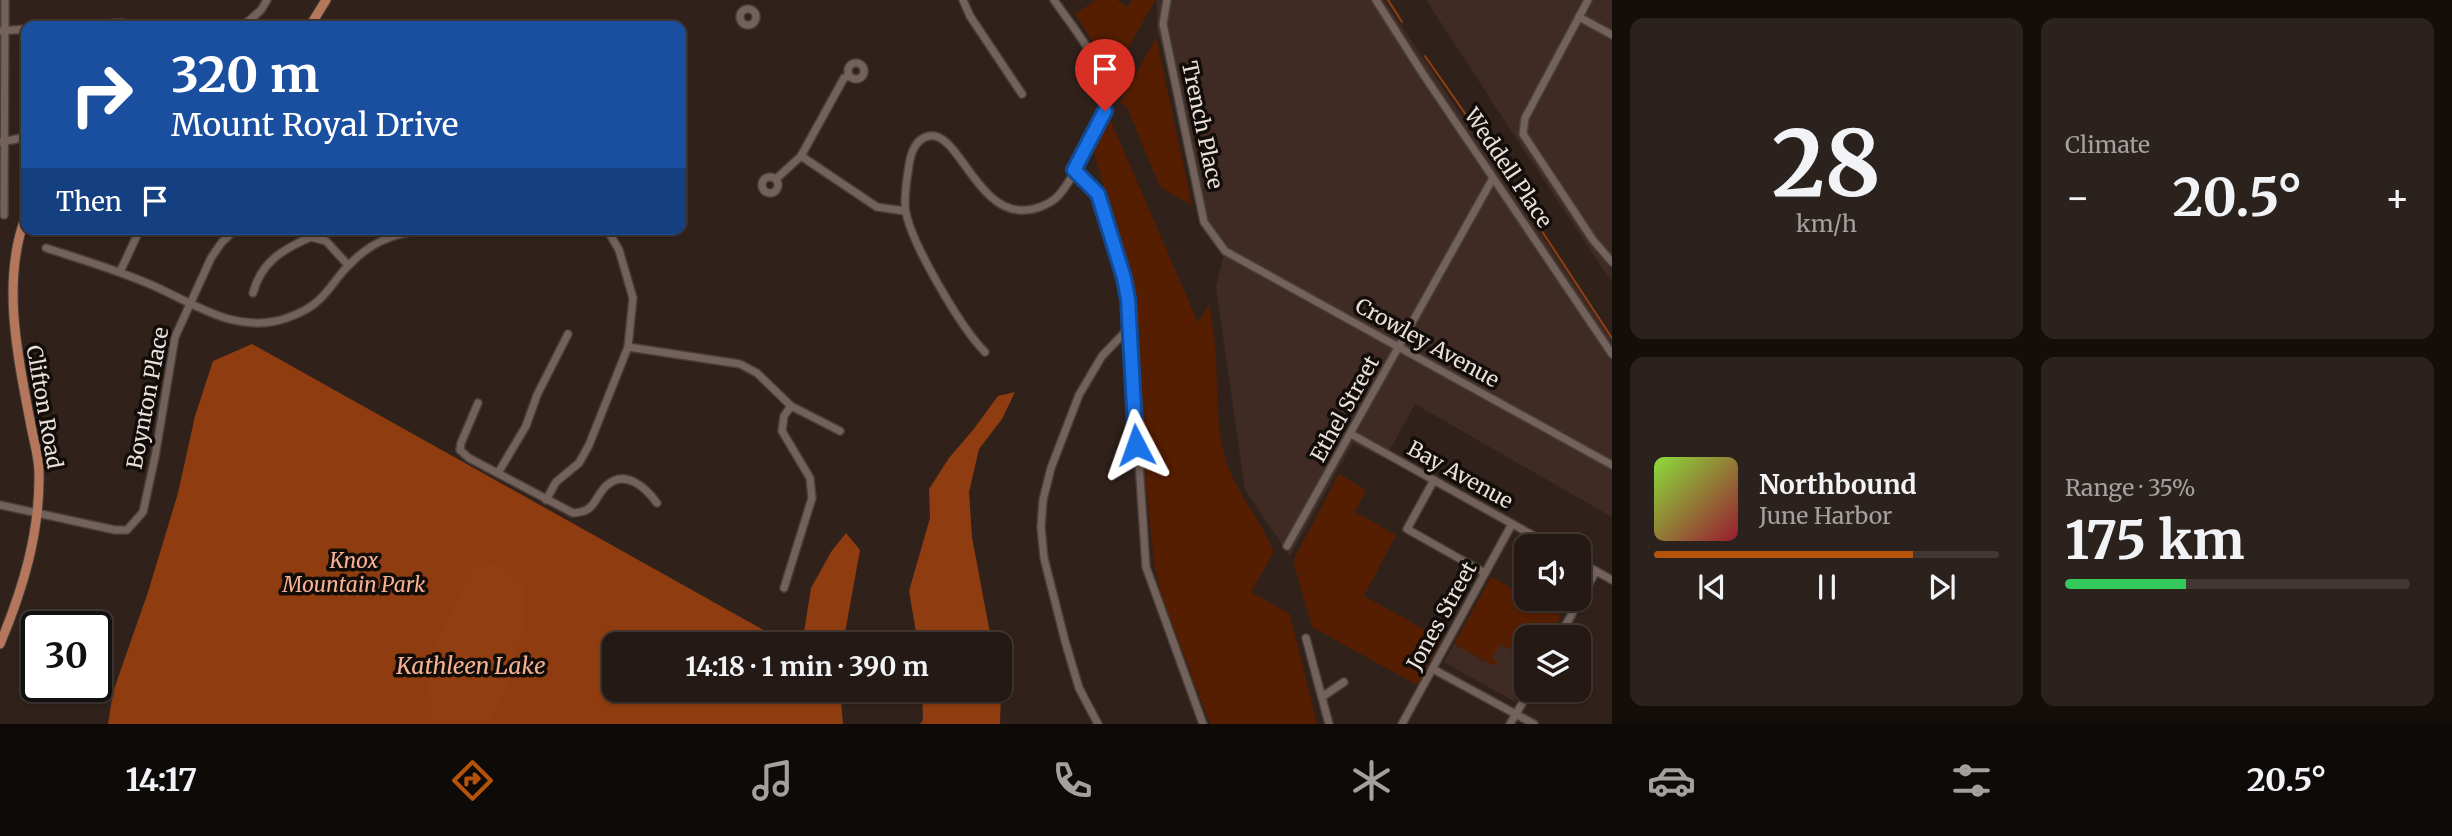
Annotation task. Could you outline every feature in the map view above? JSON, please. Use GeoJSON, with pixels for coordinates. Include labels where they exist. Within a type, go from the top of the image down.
{"type":"FeatureCollection","features":[{"type":"Feature","properties":{"kind":"main road"},"geometry":{"type":"LineString","coordinates":[[313,21],[326,0]]}},
{"type":"Feature","properties":{"kind":"main road","name":"Clifton Road"},"geometry":{"type":"LineString","coordinates":[[0,644],[14,611],[32,552],[38,513],[40,470],[15,349],[7,293],[14,250],[21,230]]}},
{"type":"Feature","properties":{"kind":"street"},"geometry":{"type":"LineString","coordinates":[[4,215],[2,142],[5,0]]}},
{"type":"Feature","properties":{"kind":"street"},"geometry":{"type":"LineString","coordinates":[[250,21],[267,0]]}},
{"type":"Feature","properties":{"kind":"street"},"geometry":{"type":"LineString","coordinates":[[742,0],[745,9]]}},
{"type":"Feature","properties":{"kind":"street"},"geometry":{"type":"LineString","coordinates":[[963,0],[1022,94]]}},
{"type":"Feature","properties":{"kind":"street"},"geometry":{"type":"LineString","coordinates":[[985,352],[972,339],[922,254],[905,211],[913,148],[929,136],[940,138],[949,145],[976,182],[1005,208],[1030,210],[1055,198],[1074,170],[1105,111],[1107,93],[1100,70],[1054,0]]}},
{"type":"Feature","properties":{"kind":"street","name":"Trench Place"},"geometry":{"type":"LineString","coordinates":[[1167,0],[1163,24],[1204,222],[1225,251]]}},
{"type":"Feature","properties":{"kind":"street","name":"Weddell Place"},"geometry":{"type":"LineString","coordinates":[[1376,0],[1612,354]]}},
{"type":"Feature","properties":{"kind":"street"},"geometry":{"type":"LineString","coordinates":[[1588,0],[1523,126],[1523,134],[1593,240],[1612,262]]}},
{"type":"Feature","properties":{"kind":"street"},"geometry":{"type":"LineString","coordinates":[[1579,17],[1612,35]]}},
{"type":"Feature","properties":{"kind":"street"},"geometry":{"type":"LineString","coordinates":[[3,31],[21,29]]}},
{"type":"Feature","properties":{"kind":"street"},"geometry":{"type":"LineString","coordinates":[[776,179],[801,156],[845,78],[849,76]]}},
{"type":"Feature","properties":{"kind":"street"},"geometry":{"type":"LineString","coordinates":[[2,142],[21,138]]}},
{"type":"Feature","properties":{"kind":"street"},"geometry":{"type":"LineString","coordinates":[[801,156],[877,207],[905,211]]}},
{"type":"Feature","properties":{"kind":"street"},"geometry":{"type":"LineString","coordinates":[[1074,170],[1098,194],[1124,278],[1146,567],[1203,724]]}},
{"type":"Feature","properties":{"kind":"street","name":"Ethel Street"},"geometry":{"type":"LineString","coordinates":[[1287,546],[1493,178]]}},
{"type":"Feature","properties":{"kind":"street"},"geometry":{"type":"LineString","coordinates":[[120,272],[137,235]]}},
{"type":"Feature","properties":{"kind":"street","name":"Boynton Place"},"geometry":{"type":"LineString","coordinates":[[38,513],[127,530],[143,512],[175,337],[211,258],[230,235]]}},
{"type":"Feature","properties":{"kind":"street"},"geometry":{"type":"LineString","coordinates":[[46,248],[120,272],[223,318],[243,323],[273,323],[298,314],[317,303],[348,265],[370,246],[392,235]]}},
{"type":"Feature","properties":{"kind":"street"},"geometry":{"type":"LineString","coordinates":[[546,500],[556,482],[579,463],[589,445],[628,347],[633,298],[619,250],[610,235]]}},
{"type":"Feature","properties":{"kind":"street"},"geometry":{"type":"LineString","coordinates":[[253,293],[264,266],[280,252],[311,237],[326,241],[348,265]]}},
{"type":"Feature","properties":{"kind":"street","name":"Crowley Avenue"},"geometry":{"type":"LineString","coordinates":[[1225,251],[1612,465]]}},
{"type":"Feature","properties":{"kind":"street"},"geometry":{"type":"LineString","coordinates":[[1098,724],[1079,688],[1044,558],[1041,527],[1043,500],[1051,468],[1089,375],[1102,356],[1129,328]]}},
{"type":"Feature","properties":{"kind":"street"},"geometry":{"type":"LineString","coordinates":[[498,473],[526,426],[537,395],[568,334]]}},
{"type":"Feature","properties":{"kind":"street"},"geometry":{"type":"LineString","coordinates":[[628,347],[740,364],[757,373],[791,407],[840,431]]}},
{"type":"Feature","properties":{"kind":"street"},"geometry":{"type":"LineString","coordinates":[[478,403],[461,443],[460,450],[469,458],[573,513],[580,513],[594,505],[605,486],[624,478],[649,491],[657,503]]}},
{"type":"Feature","properties":{"kind":"street"},"geometry":{"type":"LineString","coordinates":[[784,589],[812,498],[812,487],[802,464],[782,431],[784,416],[791,407]]}},
{"type":"Feature","properties":{"kind":"street","name":"Bay Avenue"},"geometry":{"type":"LineString","coordinates":[[1351,434],[1530,534]]}},
{"type":"Feature","properties":{"kind":"street"},"geometry":{"type":"LineString","coordinates":[[1434,480],[1407,529],[1485,573]]}},
{"type":"Feature","properties":{"kind":"street"},"geometry":{"type":"LineString","coordinates":[[0,505],[38,513]]}},
{"type":"Feature","properties":{"kind":"street","name":"Jones Street"},"geometry":{"type":"LineString","coordinates":[[1402,724],[1512,524]]}},
{"type":"Feature","properties":{"kind":"street"},"geometry":{"type":"LineString","coordinates":[[1591,568],[1612,580]]}},
{"type":"Feature","properties":{"kind":"street"},"geometry":{"type":"LineString","coordinates":[[1566,625],[1596,571]]}},
{"type":"Feature","properties":{"kind":"street"},"geometry":{"type":"LineString","coordinates":[[1306,638],[1329,724]]}},
{"type":"Feature","properties":{"kind":"street"},"geometry":{"type":"LineString","coordinates":[[1433,668],[1534,724]]}},
{"type":"Feature","properties":{"kind":"street"},"geometry":{"type":"LineString","coordinates":[[1322,697],[1344,682]]}},
{"type":"Feature","properties":{"kind":"street"},"geometry":{"type":"LineString","coordinates":[[1510,724],[1523,702]]}},
{"type":"Feature","properties":{"kind":"shaded area"},"geometry":{"type":"Polygon","coordinates":[[[1096,0],[1116,0],[1128,7],[1132,0],[1155,0],[1114,74],[1075,14],[1096,0]]]}},
{"type":"Feature","properties":{"kind":"shaded area"},"geometry":{"type":"Polygon","coordinates":[[[1157,0],[1384,0],[1612,340],[1612,517],[1415,404],[1385,459],[1353,443],[1290,556],[1245,490],[1216,287],[1225,251],[1204,222],[1157,28],[1157,0]]]}},
{"type":"Feature","properties":{"kind":"shaded area"},"geometry":{"type":"Polygon","coordinates":[[[1426,0],[1612,0],[1612,283],[1512,132],[1426,0]]]}},
{"type":"Feature","properties":{"kind":"shaded area"},"geometry":{"type":"Polygon","coordinates":[[[1156,38],[1192,205],[1160,187],[1127,107],[1120,103],[1156,38]]]}},
{"type":"Feature","properties":{"kind":"shaded area"},"geometry":{"type":"Polygon","coordinates":[[[1110,119],[1198,323],[1209,304],[1216,351],[1219,426],[1224,453],[1238,488],[1274,552],[1251,592],[1290,614],[1317,724],[1210,724],[1163,599],[1155,570],[1140,428],[1134,291],[1093,150],[1110,119]]]}},
{"type":"Feature","properties":{"kind":"shaded area"},"geometry":{"type":"Polygon","coordinates":[[[1339,474],[1366,490],[1355,512],[1396,535],[1364,596],[1442,639],[1417,685],[1312,627],[1293,561],[1339,474]]]}},
{"type":"Feature","properties":{"kind":"shaded area"},"geometry":{"type":"Polygon","coordinates":[[[1491,577],[1514,589],[1514,611],[1552,611],[1561,616],[1556,625],[1514,625],[1514,641],[1509,649],[1500,644],[1492,658],[1497,662],[1494,666],[1454,644],[1491,577]]]}},
{"type":"Feature","properties":{"kind":"shaded area"},"geometry":{"type":"Polygon","coordinates":[[[1501,635],[1514,642],[1514,701],[1444,662],[1454,644],[1486,662],[1501,635]]]}},
{"type":"Feature","properties":{"kind":"green space","name":"Knox Mountain Park"},"geometry":{"type":"Polygon","coordinates":[[[252,344],[767,632],[602,632],[602,702],[841,702],[843,724],[108,724],[113,692],[148,592],[178,493],[195,416],[213,361],[252,344]]]}},
{"type":"Feature","properties":{"kind":"green space"},"geometry":{"type":"Polygon","coordinates":[[[1015,392],[1002,419],[979,449],[969,492],[972,537],[990,632],[916,632],[909,591],[930,518],[929,489],[949,458],[998,396],[1015,392]]]}},
{"type":"Feature","properties":{"kind":"green space","name":"Knox Mountain Park"},"geometry":{"type":"Polygon","coordinates":[[[846,533],[860,550],[845,632],[804,632],[811,588],[831,552],[846,533]]]}},
{"type":"Feature","properties":{"kind":"green space"},"geometry":{"type":"Polygon","coordinates":[[[922,702],[1001,702],[1000,724],[920,724],[923,720],[922,702]]]}},
{"type":"Feature","properties":{"kind":"water","name":"Kathleen Lake"},"geometry":{"type":"Polygon","coordinates":[[[487,560],[513,572],[524,593],[522,631],[511,672],[490,724],[430,724],[432,718],[427,670],[433,652],[466,579],[474,566],[487,560]]]}},
{"type":"Feature","properties":{"kind":"waterway"},"geometry":{"type":"LineString","coordinates":[[1388,0],[1402,22]]}},
{"type":"Feature","properties":{"kind":"waterway"},"geometry":{"type":"LineString","coordinates":[[1425,56],[1476,129]]}},
{"type":"Feature","properties":{"kind":"waterway"},"geometry":{"type":"LineString","coordinates":[[1492,155],[1612,338]]}},
{"type":"Feature","properties":{"kind":"route"},"geometry":{"type":"LineString","coordinates":[[1105,111],[1074,170],[1098,194],[1124,278],[1128,299],[1136,445]]}}]}
